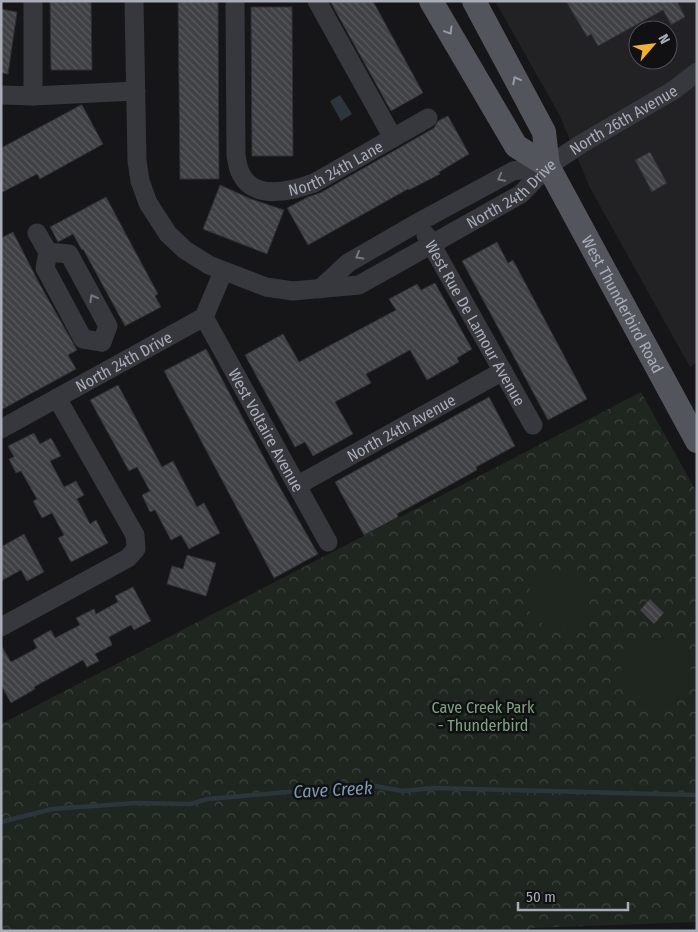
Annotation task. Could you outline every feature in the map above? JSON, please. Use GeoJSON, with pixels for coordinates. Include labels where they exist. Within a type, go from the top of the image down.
{"type":"FeatureCollection","features":[{"type":"Feature","properties":{"kind":"main road","name":"West Thunderbird Road"},"geometry":{"type":"LineString","coordinates":[[432,1],[516,146],[548,166]]}},
{"type":"Feature","properties":{"kind":"main road","name":"West Thunderbird Road"},"geometry":{"type":"LineString","coordinates":[[473,2],[544,132],[548,166],[697,442]]}},
{"type":"Feature","properties":{"kind":"street"},"geometry":{"type":"LineString","coordinates":[[33,1],[33,96]]}},
{"type":"Feature","properties":{"kind":"street"},"geometry":{"type":"LineString","coordinates":[[1,95],[33,96],[136,91],[134,1]]}},
{"type":"Feature","properties":{"kind":"street","name":"North 24th Lane"},"geometry":{"type":"LineString","coordinates":[[235,1],[236,155],[241,176],[252,186],[269,192],[295,190],[314,183],[428,118]]}},
{"type":"Feature","properties":{"kind":"street"},"geometry":{"type":"LineString","coordinates":[[317,1],[393,138]]}},
{"type":"Feature","properties":{"kind":"street","name":"North 26th Avenue"},"geometry":{"type":"LineString","coordinates":[[548,166],[580,144],[674,90],[697,72]]}},
{"type":"Feature","properties":{"kind":"street","name":"North 24th Drive"},"geometry":{"type":"LineString","coordinates":[[136,91],[137,161],[140,180],[148,203],[168,234],[179,245],[209,265],[266,287],[293,291],[359,285],[520,194],[548,166]]}},
{"type":"Feature","properties":{"kind":"street","name":"North 24th Drive"},"geometry":{"type":"LineString","coordinates":[[320,289],[348,262],[513,171],[548,166]]}},
{"type":"Feature","properties":{"kind":"street","name":"West Rue De Lamour Avenue"},"geometry":{"type":"LineString","coordinates":[[419,222],[533,425]]}},
{"type":"Feature","properties":{"kind":"street"},"geometry":{"type":"LineString","coordinates":[[36,233],[48,252],[45,268],[83,339],[102,342]]}},
{"type":"Feature","properties":{"kind":"street"},"geometry":{"type":"LineString","coordinates":[[48,252],[69,254],[108,326],[102,342]]}},
{"type":"Feature","properties":{"kind":"street"},"geometry":{"type":"LineString","coordinates":[[204,317],[223,272]]}},
{"type":"Feature","properties":{"kind":"street","name":"North 24th Drive"},"geometry":{"type":"LineString","coordinates":[[1,429],[204,317]]}},
{"type":"Feature","properties":{"kind":"street","name":"West Voltaire Avenue"},"geometry":{"type":"LineString","coordinates":[[204,317],[328,542]]}},
{"type":"Feature","properties":{"kind":"street"},"geometry":{"type":"LineString","coordinates":[[102,342],[116,366]]}},
{"type":"Feature","properties":{"kind":"street","name":"North 24th Avenue"},"geometry":{"type":"LineString","coordinates":[[298,486],[503,371]]}},
{"type":"Feature","properties":{"kind":"street"},"geometry":{"type":"LineString","coordinates":[[1,627],[128,558],[136,549],[135,536],[57,398]]}},
{"type":"Feature","properties":{"kind":"shaded area"},"geometry":{"type":"Polygon","coordinates":[[[495,1],[697,1],[697,363],[690,367],[590,188],[560,116],[495,1]]]}},
{"type":"Feature","properties":{"kind":"shaded area"},"geometry":{"type":"Polygon","coordinates":[[[340,95],[352,114],[341,121],[330,101],[340,95]]]}},
{"type":"Feature","properties":{"kind":"green space","name":"Cave Creek Park - Thunderbird"},"geometry":{"type":"Polygon","coordinates":[[[641,392],[697,493],[697,922],[531,928],[526,931],[1,931],[1,724],[641,392]]]}},
{"type":"Feature","properties":{"kind":"green space"},"geometry":{"type":"Polygon","coordinates":[[[551,567],[561,577],[572,567],[595,589],[584,600],[595,610],[572,633],[562,623],[552,633],[529,611],[539,600],[529,590],[551,567]]]}},
{"type":"Feature","properties":{"kind":"green space"},"geometry":{"type":"Polygon","coordinates":[[[656,638],[675,644],[685,654],[691,673],[685,692],[675,702],[656,708],[637,702],[627,692],[621,673],[627,654],[637,644],[656,638]]]}},
{"type":"Feature","properties":{"kind":"building"},"geometry":{"type":"Polygon","coordinates":[[[50,1],[91,1],[92,70],[51,70],[50,1]]]}},
{"type":"Feature","properties":{"kind":"building"},"geometry":{"type":"Polygon","coordinates":[[[178,1],[218,1],[219,179],[180,179],[178,1]]]}},
{"type":"Feature","properties":{"kind":"building"},"geometry":{"type":"Polygon","coordinates":[[[330,1],[373,1],[423,93],[391,111],[330,1]]]}},
{"type":"Feature","properties":{"kind":"building"},"geometry":{"type":"Polygon","coordinates":[[[566,1],[677,1],[685,17],[678,21],[668,20],[663,10],[645,20],[628,20],[628,29],[598,46],[591,34],[587,37],[566,1]]]}},
{"type":"Feature","properties":{"kind":"building"},"geometry":{"type":"Polygon","coordinates":[[[251,7],[292,7],[293,156],[252,156],[251,7]]]}},
{"type":"Feature","properties":{"kind":"building"},"geometry":{"type":"Polygon","coordinates":[[[1,9],[17,12],[8,74],[1,73],[1,9]]]}},
{"type":"Feature","properties":{"kind":"building"},"geometry":{"type":"Polygon","coordinates":[[[81,105],[103,144],[40,179],[37,174],[1,193],[1,148],[81,105]]]}},
{"type":"Feature","properties":{"kind":"building"},"geometry":{"type":"Polygon","coordinates":[[[448,116],[469,154],[439,172],[440,174],[408,189],[308,245],[287,208],[320,193],[434,128],[438,121],[448,116]]]}},
{"type":"Feature","properties":{"kind":"building"},"geometry":{"type":"Polygon","coordinates":[[[650,152],[667,183],[652,192],[635,160],[650,152]]]}},
{"type":"Feature","properties":{"kind":"building"},"geometry":{"type":"Polygon","coordinates":[[[220,185],[251,199],[284,210],[267,254],[203,229],[220,185]]]}},
{"type":"Feature","properties":{"kind":"building"},"geometry":{"type":"Polygon","coordinates":[[[106,197],[158,294],[155,296],[161,307],[125,326],[73,234],[58,242],[50,227],[106,197]]]}},
{"type":"Feature","properties":{"kind":"building"},"geometry":{"type":"Polygon","coordinates":[[[13,232],[77,350],[68,355],[76,369],[1,410],[1,238],[13,232]]]}},
{"type":"Feature","properties":{"kind":"building"},"geometry":{"type":"Polygon","coordinates":[[[497,242],[508,263],[513,260],[587,399],[548,420],[462,261],[497,242]]]}},
{"type":"Feature","properties":{"kind":"building"},"geometry":{"type":"Polygon","coordinates":[[[435,283],[472,349],[457,358],[459,362],[427,380],[410,350],[366,374],[371,383],[335,402],[353,434],[313,456],[305,442],[295,447],[245,355],[283,334],[299,362],[396,310],[389,299],[417,284],[421,290],[435,283]]]}},
{"type":"Feature","properties":{"kind":"building"},"geometry":{"type":"Polygon","coordinates":[[[206,349],[279,486],[318,554],[274,578],[164,371],[206,349]]]}},
{"type":"Feature","properties":{"kind":"building"},"geometry":{"type":"Polygon","coordinates":[[[118,385],[162,467],[173,461],[197,507],[204,503],[220,533],[189,549],[181,535],[171,540],[155,510],[150,512],[142,495],[150,491],[137,467],[129,471],[90,400],[118,385]]]}},
{"type":"Feature","properties":{"kind":"building"},"geometry":{"type":"Polygon","coordinates":[[[489,397],[515,446],[476,467],[477,470],[397,514],[398,517],[364,535],[335,482],[489,397]]]}},
{"type":"Feature","properties":{"kind":"building"},"geometry":{"type":"Polygon","coordinates":[[[34,433],[40,444],[51,438],[61,456],[50,461],[64,487],[76,481],[84,495],[77,499],[90,524],[96,520],[108,543],[71,562],[58,538],[64,535],[52,513],[42,518],[33,501],[37,499],[21,471],[16,473],[9,459],[14,457],[8,446],[34,433]]]}},
{"type":"Feature","properties":{"kind":"building"},"geometry":{"type":"Polygon","coordinates":[[[24,534],[44,572],[27,581],[21,570],[1,581],[1,547],[24,534]]]}},
{"type":"Feature","properties":{"kind":"building"},"geometry":{"type":"Polygon","coordinates":[[[187,555],[216,563],[206,596],[167,584],[172,566],[183,569],[187,555]]]}},
{"type":"Feature","properties":{"kind":"building"},"geometry":{"type":"Polygon","coordinates":[[[133,587],[151,621],[134,630],[131,625],[109,637],[112,645],[95,654],[99,661],[87,667],[83,660],[34,687],[35,689],[11,703],[1,685],[1,645],[11,662],[37,648],[33,640],[51,630],[55,638],[80,625],[76,618],[94,609],[96,614],[118,602],[115,596],[133,587]]]}},
{"type":"Feature","properties":{"kind":"building"},"geometry":{"type":"Polygon","coordinates":[[[650,599],[664,613],[654,624],[640,610],[650,599]]]}},
{"type":"Feature","properties":{"kind":"waterway","name":"Cave Creek"},"geometry":{"type":"LineString","coordinates":[[1,822],[52,809],[136,803],[190,804],[208,799],[370,785],[402,791],[434,788],[697,795]]}}]}
